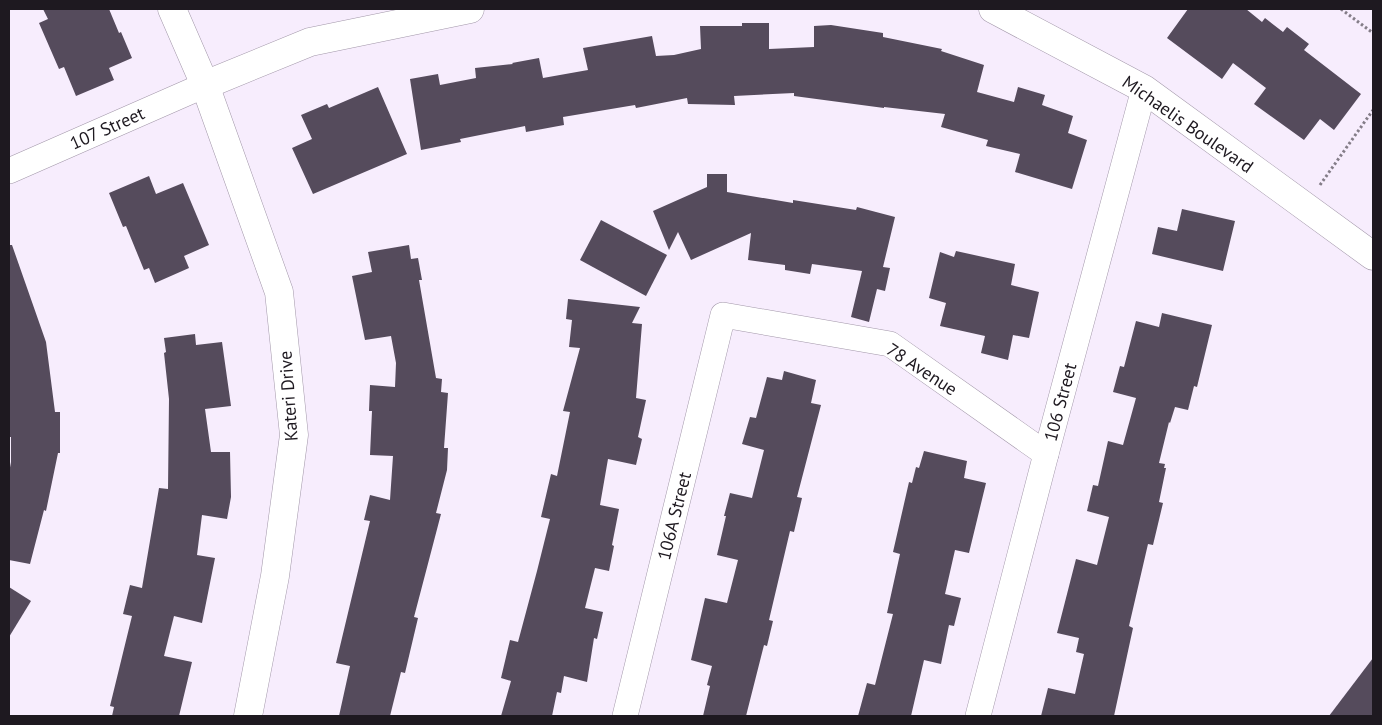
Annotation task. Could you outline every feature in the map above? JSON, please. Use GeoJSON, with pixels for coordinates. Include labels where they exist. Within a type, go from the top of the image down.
{"type":"FeatureCollection","features":[{"type":"Feature","properties":{"kind":"street","name":"Kateri Drive"},"geometry":{"type":"LineString","coordinates":[[172,9],[205,85],[279,292],[294,434],[275,576],[248,716]]}},
{"type":"Feature","properties":{"kind":"street"},"geometry":{"type":"LineString","coordinates":[[205,85],[310,42],[470,9]]}},
{"type":"Feature","properties":{"kind":"street","name":"Michaelis Boulevard"},"geometry":{"type":"LineString","coordinates":[[993,9],[1144,89],[1373,256]]}},
{"type":"Feature","properties":{"kind":"street","name":"107 Street"},"geometry":{"type":"LineString","coordinates":[[9,171],[205,85]]}},
{"type":"Feature","properties":{"kind":"street","name":"106 Street"},"geometry":{"type":"LineString","coordinates":[[978,716],[1144,89]]}},
{"type":"Feature","properties":{"kind":"street","name":"78 Avenue"},"geometry":{"type":"LineString","coordinates":[[723,315],[890,344],[1046,454]]}},
{"type":"Feature","properties":{"kind":"street","name":"106A Street"},"geometry":{"type":"LineString","coordinates":[[625,716],[723,315]]}},
{"type":"Feature","properties":{"kind":"path"},"geometry":{"type":"LineString","coordinates":[[1341,9],[1373,33]]}},
{"type":"Feature","properties":{"kind":"path"},"geometry":{"type":"LineString","coordinates":[[1305,207],[1373,110]]}},
{"type":"Feature","properties":{"kind":"building"},"geometry":{"type":"Polygon","coordinates":[[[43,9],[109,9],[132,58],[109,68],[114,80],[76,96],[64,67],[59,69],[39,23],[48,19],[43,9]]]}},
{"type":"Feature","properties":{"kind":"building"},"geometry":{"type":"Polygon","coordinates":[[[1188,9],[1246,9],[1262,22],[1265,18],[1283,32],[1287,27],[1309,44],[1304,50],[1361,94],[1334,130],[1320,119],[1304,140],[1254,104],[1266,88],[1233,63],[1222,79],[1167,38],[1188,9]]]}},
{"type":"Feature","properties":{"kind":"building"},"geometry":{"type":"Polygon","coordinates":[[[742,23],[769,23],[769,49],[814,47],[814,26],[831,25],[883,33],[883,37],[942,49],[941,51],[984,65],[977,92],[1014,102],[1018,87],[1045,95],[1042,105],[1073,116],[1068,133],[1087,140],[1072,189],[1015,172],[1020,154],[986,146],[988,140],[941,127],[945,114],[794,96],[794,93],[734,96],[735,105],[688,104],[687,98],[636,108],[635,105],[563,117],[564,125],[526,132],[525,126],[460,139],[461,142],[421,150],[410,79],[438,74],[440,85],[476,78],[475,68],[513,64],[539,58],[543,78],[588,70],[583,48],[652,36],[656,56],[674,55],[701,49],[700,26],[742,26],[742,23]]]}},
{"type":"Feature","properties":{"kind":"building"},"geometry":{"type":"Polygon","coordinates":[[[378,87],[407,154],[313,194],[292,148],[312,139],[301,115],[327,104],[329,108],[378,87]]]}},
{"type":"Feature","properties":{"kind":"building"},"geometry":{"type":"Polygon","coordinates":[[[707,174],[727,174],[727,192],[793,203],[793,200],[856,210],[857,207],[895,217],[883,267],[890,268],[885,291],[877,289],[869,322],[851,317],[862,271],[812,264],[810,274],[785,270],[785,265],[748,260],[751,233],[691,260],[678,232],[669,250],[653,211],[707,187],[707,174]]]}},
{"type":"Feature","properties":{"kind":"building"},"geometry":{"type":"Polygon","coordinates":[[[149,176],[156,194],[183,183],[209,245],[184,256],[189,268],[155,283],[149,268],[144,270],[126,226],[123,227],[109,193],[149,176]]]}},
{"type":"Feature","properties":{"kind":"building"},"geometry":{"type":"Polygon","coordinates":[[[1182,209],[1235,221],[1223,271],[1152,254],[1158,227],[1177,231],[1182,209]]]}},
{"type":"Feature","properties":{"kind":"building"},"geometry":{"type":"Polygon","coordinates":[[[601,220],[667,255],[646,296],[580,260],[601,220]]]}},
{"type":"Feature","properties":{"kind":"building"},"geometry":{"type":"Polygon","coordinates":[[[9,245],[12,245],[46,342],[55,412],[60,412],[60,453],[58,453],[46,511],[44,510],[30,564],[9,560],[11,437],[9,437],[9,245]]]}},
{"type":"Feature","properties":{"kind":"building"},"geometry":{"type":"Polygon","coordinates":[[[409,245],[411,259],[418,258],[422,280],[419,280],[436,378],[442,379],[441,392],[448,393],[444,448],[448,448],[447,470],[436,513],[441,514],[414,617],[418,618],[405,673],[401,672],[390,716],[339,716],[350,666],[336,663],[370,521],[364,520],[370,495],[390,500],[393,456],[370,455],[372,411],[369,411],[370,385],[395,387],[396,363],[391,336],[365,340],[352,276],[372,272],[368,252],[409,245]]]}},
{"type":"Feature","properties":{"kind":"building"},"geometry":{"type":"Polygon","coordinates":[[[956,251],[1015,264],[1011,285],[1039,292],[1029,338],[1013,335],[1008,360],[981,353],[985,336],[940,326],[946,303],[929,298],[940,252],[954,257],[956,251]]]}},
{"type":"Feature","properties":{"kind":"building"},"geometry":{"type":"Polygon","coordinates":[[[568,299],[640,307],[632,323],[642,324],[636,398],[646,400],[638,437],[642,439],[636,465],[608,459],[600,505],[619,509],[609,571],[595,568],[585,608],[603,612],[597,639],[594,638],[587,682],[564,676],[561,693],[557,692],[552,716],[501,716],[511,681],[501,678],[510,640],[518,642],[537,571],[550,519],[541,517],[551,474],[557,476],[570,412],[563,411],[580,348],[569,347],[572,320],[566,319],[568,299]]]}},
{"type":"Feature","properties":{"kind":"building"},"geometry":{"type":"Polygon","coordinates":[[[1162,313],[1212,325],[1197,387],[1194,386],[1188,410],[1175,407],[1169,422],[1159,463],[1165,464],[1164,468],[1166,468],[1159,502],[1163,503],[1153,545],[1148,544],[1129,626],[1133,628],[1114,716],[1041,716],[1048,688],[1075,694],[1084,654],[1076,652],[1079,638],[1057,633],[1076,559],[1097,565],[1109,517],[1087,511],[1093,485],[1098,486],[1108,441],[1123,445],[1136,398],[1113,392],[1120,366],[1124,367],[1136,321],[1159,327],[1162,313]]]}},
{"type":"Feature","properties":{"kind":"building"},"geometry":{"type":"Polygon","coordinates":[[[195,334],[196,345],[222,342],[231,406],[205,409],[211,452],[230,452],[231,497],[227,519],[202,515],[197,555],[215,558],[202,623],[174,616],[164,656],[192,662],[179,716],[112,716],[114,707],[110,706],[132,616],[123,614],[130,585],[142,588],[159,488],[168,489],[169,399],[164,338],[195,334]]]}},
{"type":"Feature","properties":{"kind":"building"},"geometry":{"type":"Polygon","coordinates":[[[784,371],[816,380],[811,403],[821,405],[797,497],[802,498],[794,532],[790,531],[769,620],[773,621],[767,646],[764,645],[746,716],[703,716],[710,686],[707,685],[712,666],[691,660],[705,598],[727,603],[738,560],[717,555],[726,516],[724,516],[730,493],[752,498],[764,450],[742,444],[750,417],[756,418],[767,377],[782,380],[784,371]]]}},
{"type":"Feature","properties":{"kind":"building"},"geometry":{"type":"Polygon","coordinates":[[[924,451],[967,461],[964,478],[986,483],[969,553],[955,550],[945,594],[961,598],[954,626],[949,625],[941,664],[924,660],[911,716],[858,716],[867,683],[875,685],[893,614],[887,613],[900,554],[893,552],[909,482],[912,483],[916,467],[919,468],[924,451]]]}},
{"type":"Feature","properties":{"kind":"building"},"geometry":{"type":"Polygon","coordinates":[[[9,587],[31,601],[9,637],[9,587]]]}},
{"type":"Feature","properties":{"kind":"building"},"geometry":{"type":"Polygon","coordinates":[[[1373,658],[1373,716],[1329,716],[1373,658]]]}}]}
